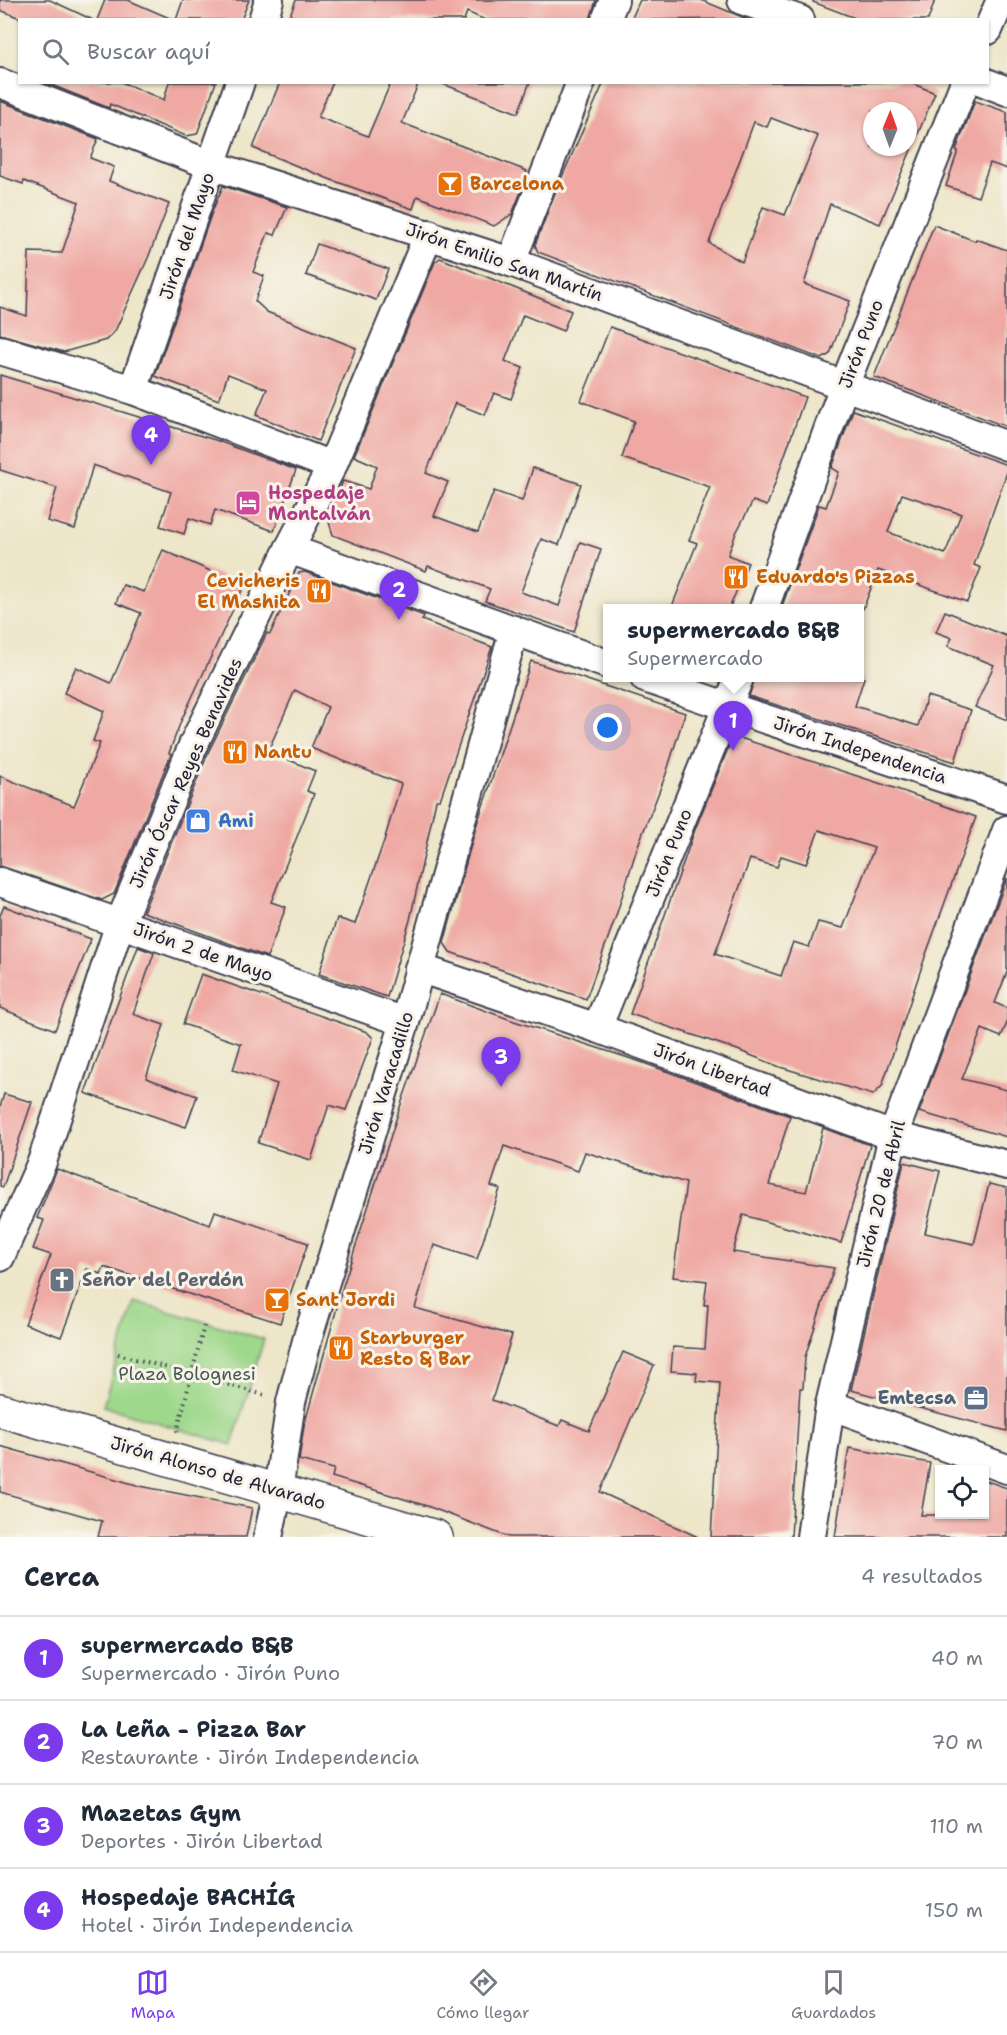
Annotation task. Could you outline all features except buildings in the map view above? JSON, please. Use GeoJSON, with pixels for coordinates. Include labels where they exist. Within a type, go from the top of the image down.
{"type":"FeatureCollection","features":[{"type":"Feature","properties":{"kind":"main road","name":"Jirón Alonso de Alvarado"},"geometry":{"type":"LineString","coordinates":[[0,1410],[436,1537]]}},
{"type":"Feature","properties":{"kind":"street"},"geometry":{"type":"LineString","coordinates":[[263,18],[269,0]]}},
{"type":"Feature","properties":{"kind":"street"},"geometry":{"type":"LineString","coordinates":[[607,18],[614,0]]}},
{"type":"Feature","properties":{"kind":"street"},"geometry":{"type":"LineString","coordinates":[[742,0],[794,18]]}},
{"type":"Feature","properties":{"kind":"street"},"geometry":{"type":"LineString","coordinates":[[989,26],[1001,0]]}},
{"type":"Feature","properties":{"kind":"street","name":"Jirón Emilio San Martín"},"geometry":{"type":"LineString","coordinates":[[0,83],[212,165],[511,262],[1007,446]]}},
{"type":"Feature","properties":{"kind":"street","name":"Jirón del Mayo"},"geometry":{"type":"LineString","coordinates":[[133,390],[239,84]]}},
{"type":"Feature","properties":{"kind":"street"},"geometry":{"type":"LineString","coordinates":[[511,262],[580,84]]}},
{"type":"Feature","properties":{"kind":"street","name":"Jirón Puno"},"geometry":{"type":"LineString","coordinates":[[766,604],[844,387],[964,84]]}},
{"type":"Feature","properties":{"kind":"street"},"geometry":{"type":"LineString","coordinates":[[989,84],[1007,91]]}},
{"type":"Feature","properties":{"kind":"street","name":"Jirón Óscar Reyes Benavides"},"geometry":{"type":"LineString","coordinates":[[0,1257],[42,1162],[120,923],[194,744],[332,466],[429,234]]}},
{"type":"Feature","properties":{"kind":"street"},"geometry":{"type":"LineString","coordinates":[[94,377],[149,344]]}},
{"type":"Feature","properties":{"kind":"street"},"geometry":{"type":"LineString","coordinates":[[0,350],[133,390],[332,466]]}},
{"type":"Feature","properties":{"kind":"street"},"geometry":{"type":"LineString","coordinates":[[289,549],[603,663]]}},
{"type":"Feature","properties":{"kind":"street","name":"Jirón Varacadillo"},"geometry":{"type":"LineString","coordinates":[[268,1537],[278,1491],[291,1402],[308,1337],[405,1022],[418,968],[514,630]]}},
{"type":"Feature","properties":{"kind":"street","name":"Jirón Independencia"},"geometry":{"type":"LineString","coordinates":[[657,682],[1007,799]]}},
{"type":"Feature","properties":{"kind":"street","name":"Jirón Puno"},"geometry":{"type":"LineString","coordinates":[[597,1028],[738,682]]}},
{"type":"Feature","properties":{"kind":"street","name":"Jirón 20 de Abril"},"geometry":{"type":"LineString","coordinates":[[811,1537],[830,1405],[893,1136],[1007,830]]}},
{"type":"Feature","properties":{"kind":"street","name":"Jirón 2 de Mayo"},"geometry":{"type":"LineString","coordinates":[[0,882],[405,1022]]}},
{"type":"Feature","properties":{"kind":"street","name":"Jirón Libertad"},"geometry":{"type":"LineString","coordinates":[[418,968],[597,1028],[893,1136],[1007,1165]]}},
{"type":"Feature","properties":{"kind":"street"},"geometry":{"type":"LineString","coordinates":[[830,1405],[1007,1469]]}},
{"type":"Feature","properties":{"kind":"path"},"geometry":{"type":"LineString","coordinates":[[170,1460],[205,1322]]}},
{"type":"Feature","properties":{"kind":"path"},"geometry":{"type":"LineString","coordinates":[[118,1354],[291,1402]]}},
{"type":"Feature","properties":{"kind":"green space","name":"Plaza Bolognesi"},"geometry":{"type":"Polygon","coordinates":[[[134,1301],[264,1339],[232,1445],[103,1406],[134,1301]]]}},
{"type":"Feature","properties":{"kind":"place","name":"Barcelona"},"geometry":{"type":"Point","coordinates":[450,184]}},
{"type":"Feature","properties":{"kind":"place","name":"Hospedaje BACHÍG"},"geometry":{"type":"Point","coordinates":[151,465]}},
{"type":"Feature","properties":{"kind":"place","name":"Hospedaje Montalván"},"geometry":{"type":"Point","coordinates":[248,503]}},
{"type":"Feature","properties":{"kind":"place","name":"Eduardo's Pizzas"},"geometry":{"type":"Point","coordinates":[736,577]}},
{"type":"Feature","properties":{"kind":"place","name":"Cevicheris El Mashita"},"geometry":{"type":"Point","coordinates":[319,591]}},
{"type":"Feature","properties":{"kind":"place","name":"La Leña - Pizza Bar"},"geometry":{"type":"Point","coordinates":[399,620]}},
{"type":"Feature","properties":{"kind":"place","name":"supermercado B&B"},"geometry":{"type":"Point","coordinates":[733,751]}},
{"type":"Feature","properties":{"kind":"place","name":"Nantu"},"geometry":{"type":"Point","coordinates":[235,752]}},
{"type":"Feature","properties":{"kind":"place","name":"Ami"},"geometry":{"type":"Point","coordinates":[198,821]}},
{"type":"Feature","properties":{"kind":"place","name":"Mazetas Gym"},"geometry":{"type":"Point","coordinates":[501,1087]}},
{"type":"Feature","properties":{"kind":"place","name":"Señor del Perdón"},"geometry":{"type":"Point","coordinates":[62,1280]}},
{"type":"Feature","properties":{"kind":"place","name":"Sant Jordi"},"geometry":{"type":"Point","coordinates":[277,1300]}},
{"type":"Feature","properties":{"kind":"place","name":"Starburger Resto & Bar"},"geometry":{"type":"Point","coordinates":[341,1348]}},
{"type":"Feature","properties":{"kind":"place","name":"Emtecsa"},"geometry":{"type":"Point","coordinates":[976,1398]}}]}
